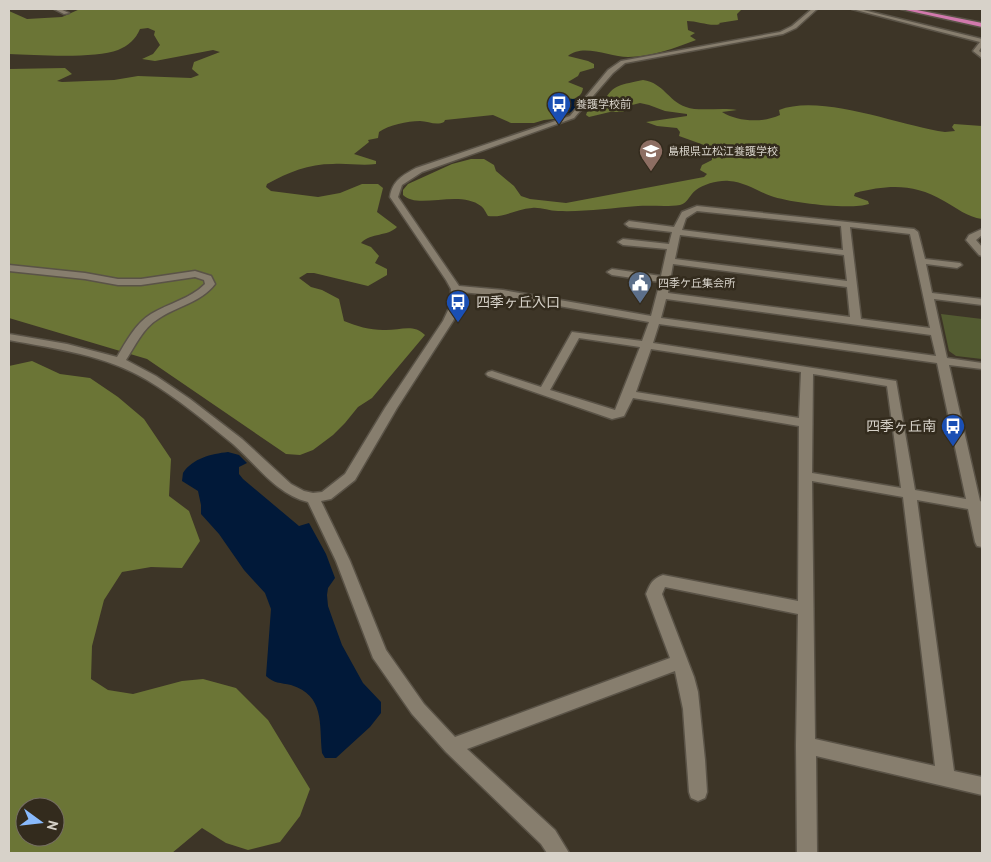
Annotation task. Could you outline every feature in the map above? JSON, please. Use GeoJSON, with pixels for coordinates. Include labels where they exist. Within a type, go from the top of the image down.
{"type":"FeatureCollection","features":[{"type":"Feature","properties":{"kind":"highway"},"geometry":{"type":"LineString","coordinates":[[904,9],[982,24]]}},
{"type":"Feature","properties":{"kind":"highway"},"geometry":{"type":"LineString","coordinates":[[913,9],[982,24]]}},
{"type":"Feature","properties":{"kind":"street"},"geometry":{"type":"LineString","coordinates":[[56,9],[66,13]]}},
{"type":"Feature","properties":{"kind":"street"},"geometry":{"type":"LineString","coordinates":[[790,9],[808,9]]}},
{"type":"Feature","properties":{"kind":"street"},"geometry":{"type":"LineString","coordinates":[[9,337],[67,347],[120,361],[152,378],[186,402],[238,442],[286,487],[300,495],[313,498],[326,496],[350,476],[391,408],[448,321],[456,304],[456,289],[396,202],[394,190],[401,180],[435,164],[572,117],[582,108],[612,69],[623,62],[781,33],[794,27],[815,9]]}},
{"type":"Feature","properties":{"kind":"street"},"geometry":{"type":"LineString","coordinates":[[854,9],[982,42],[976,51],[982,56]]}},
{"type":"Feature","properties":{"kind":"street"},"geometry":{"type":"LineString","coordinates":[[492,374],[612,415],[620,413],[647,346],[682,218],[695,209],[726,207],[914,232]]}},
{"type":"Feature","properties":{"kind":"street"},"geometry":{"type":"LineString","coordinates":[[912,219],[935,332],[978,505],[982,542]]}},
{"type":"Feature","properties":{"kind":"street"},"geometry":{"type":"LineString","coordinates":[[629,224],[848,253]]}},
{"type":"Feature","properties":{"kind":"street"},"geometry":{"type":"LineString","coordinates":[[846,224],[856,322]]}},
{"type":"Feature","properties":{"kind":"street"},"geometry":{"type":"LineString","coordinates":[[982,232],[972,237],[971,240],[982,253]]}},
{"type":"Feature","properties":{"kind":"street"},"geometry":{"type":"LineString","coordinates":[[623,242],[674,247]]}},
{"type":"Feature","properties":{"kind":"street"},"geometry":{"type":"LineString","coordinates":[[920,261],[957,265]]}},
{"type":"Feature","properties":{"kind":"street"},"geometry":{"type":"LineString","coordinates":[[670,262],[851,285]]}},
{"type":"Feature","properties":{"kind":"street"},"geometry":{"type":"LineString","coordinates":[[9,268],[85,276],[118,282],[141,282],[195,274],[208,278],[210,284],[203,294],[154,317],[146,323],[120,361]]}},
{"type":"Feature","properties":{"kind":"street"},"geometry":{"type":"LineString","coordinates":[[612,272],[666,280]]}},
{"type":"Feature","properties":{"kind":"street"},"geometry":{"type":"LineString","coordinates":[[456,289],[503,293],[654,320],[982,366]]}},
{"type":"Feature","properties":{"kind":"street"},"geometry":{"type":"LineString","coordinates":[[662,295],[935,332]]}},
{"type":"Feature","properties":{"kind":"street"},"geometry":{"type":"LineString","coordinates":[[927,295],[982,302]]}},
{"type":"Feature","properties":{"kind":"street"},"geometry":{"type":"LineString","coordinates":[[544,391],[576,334],[892,382],[909,493],[946,778]]}},
{"type":"Feature","properties":{"kind":"street"},"geometry":{"type":"LineString","coordinates":[[807,370],[805,423],[807,853]]}},
{"type":"Feature","properties":{"kind":"street"},"geometry":{"type":"LineString","coordinates":[[629,394],[805,423]]}},
{"type":"Feature","properties":{"kind":"street"},"geometry":{"type":"LineString","coordinates":[[806,476],[978,505]]}},
{"type":"Feature","properties":{"kind":"street"},"geometry":{"type":"LineString","coordinates":[[313,498],[344,562],[379,653],[418,709],[452,746],[548,837],[560,853]]}},
{"type":"Feature","properties":{"kind":"street"},"geometry":{"type":"LineString","coordinates":[[698,792],[691,705],[686,675],[654,594],[658,584],[663,581],[805,609]]}},
{"type":"Feature","properties":{"kind":"street"},"geometry":{"type":"LineString","coordinates":[[452,746],[680,662]]}},
{"type":"Feature","properties":{"kind":"street"},"geometry":{"type":"LineString","coordinates":[[805,745],[982,786]]}},
{"type":"Feature","properties":{"kind":"green space"},"geometry":{"type":"Polygon","coordinates":[[[80,9],[742,9],[737,14],[738,20],[720,24],[713,25],[687,21],[688,30],[695,33],[690,36],[696,40],[663,52],[628,57],[589,51],[574,52],[568,56],[588,61],[594,64],[594,68],[580,72],[578,76],[568,82],[583,88],[582,93],[569,100],[561,115],[554,119],[534,123],[511,123],[493,115],[445,120],[438,124],[420,121],[398,124],[379,132],[378,138],[368,140],[369,142],[354,154],[376,161],[376,164],[315,165],[291,172],[267,184],[266,187],[271,191],[318,197],[340,193],[362,184],[378,184],[383,188],[377,212],[397,227],[389,232],[370,237],[361,243],[371,247],[379,256],[375,263],[387,269],[387,275],[368,286],[314,273],[307,273],[299,278],[311,287],[322,290],[339,299],[344,321],[373,329],[411,328],[425,335],[372,398],[358,407],[333,435],[313,450],[300,455],[286,454],[147,359],[9,318],[9,69],[65,68],[72,74],[57,81],[62,82],[114,80],[138,76],[191,78],[199,75],[192,69],[194,62],[220,52],[213,50],[155,61],[142,59],[153,54],[160,45],[154,35],[155,31],[148,28],[140,29],[131,42],[118,50],[108,53],[65,56],[9,54],[9,11],[27,19],[62,17],[80,9]]]}},
{"type":"Feature","properties":{"kind":"green space"},"geometry":{"type":"Polygon","coordinates":[[[643,80],[661,88],[675,101],[686,107],[737,110],[722,112],[735,118],[758,120],[773,118],[780,115],[779,110],[796,106],[816,105],[861,112],[945,132],[955,131],[952,127],[954,124],[982,126],[982,219],[967,214],[933,195],[911,188],[900,187],[878,188],[855,193],[854,196],[868,201],[869,204],[835,206],[780,199],[740,183],[721,181],[699,188],[680,205],[568,211],[532,208],[494,216],[488,216],[482,207],[472,201],[451,199],[418,201],[403,195],[403,190],[408,184],[452,164],[471,159],[484,159],[494,165],[496,171],[514,186],[521,196],[530,199],[566,203],[704,177],[707,174],[700,170],[702,165],[712,160],[712,155],[704,145],[679,136],[680,132],[677,128],[657,126],[646,122],[687,116],[687,114],[665,111],[640,103],[632,105],[623,112],[610,112],[589,117],[586,115],[587,112],[603,103],[615,88],[643,80]]]}},
{"type":"Feature","properties":{"kind":"green space"},"geometry":{"type":"Polygon","coordinates":[[[941,314],[982,319],[982,359],[956,356],[949,351],[941,314]]]}},
{"type":"Feature","properties":{"kind":"green space"},"geometry":{"type":"Polygon","coordinates":[[[32,361],[60,374],[90,378],[118,397],[144,419],[171,459],[169,496],[189,511],[200,541],[182,568],[151,567],[122,572],[104,600],[92,646],[91,679],[108,690],[133,694],[182,681],[203,679],[236,688],[268,720],[310,789],[300,816],[280,842],[248,850],[226,843],[202,828],[172,853],[9,853],[9,366],[32,361]]]}},
{"type":"Feature","properties":{"kind":"water"},"geometry":{"type":"Polygon","coordinates":[[[565,98],[582,100],[573,111],[558,118],[557,111],[564,103],[565,98]]]}},
{"type":"Feature","properties":{"kind":"water"},"geometry":{"type":"Polygon","coordinates":[[[228,452],[239,455],[247,463],[239,467],[239,474],[243,479],[299,526],[309,523],[326,554],[335,578],[328,588],[328,606],[342,645],[363,683],[381,702],[381,713],[370,727],[336,758],[325,758],[322,753],[320,721],[315,703],[310,696],[291,685],[274,681],[266,676],[271,609],[265,593],[244,570],[219,534],[201,514],[198,491],[182,481],[183,473],[197,460],[228,452]]]}},
{"type":"Feature","properties":{"kind":"place","name":"養護学校前"},"geometry":{"type":"Point","coordinates":[559,125]}},
{"type":"Feature","properties":{"kind":"place","name":"島根県立松江養護学校"},"geometry":{"type":"Point","coordinates":[651,172]}},
{"type":"Feature","properties":{"kind":"place","name":"四季ケ丘集会所"},"geometry":{"type":"Point","coordinates":[640,304]}},
{"type":"Feature","properties":{"kind":"place","name":"四季ヶ丘入口"},"geometry":{"type":"Point","coordinates":[458,323]}},
{"type":"Feature","properties":{"kind":"place","name":"四季ヶ丘南"},"geometry":{"type":"Point","coordinates":[953,447]}}]}
